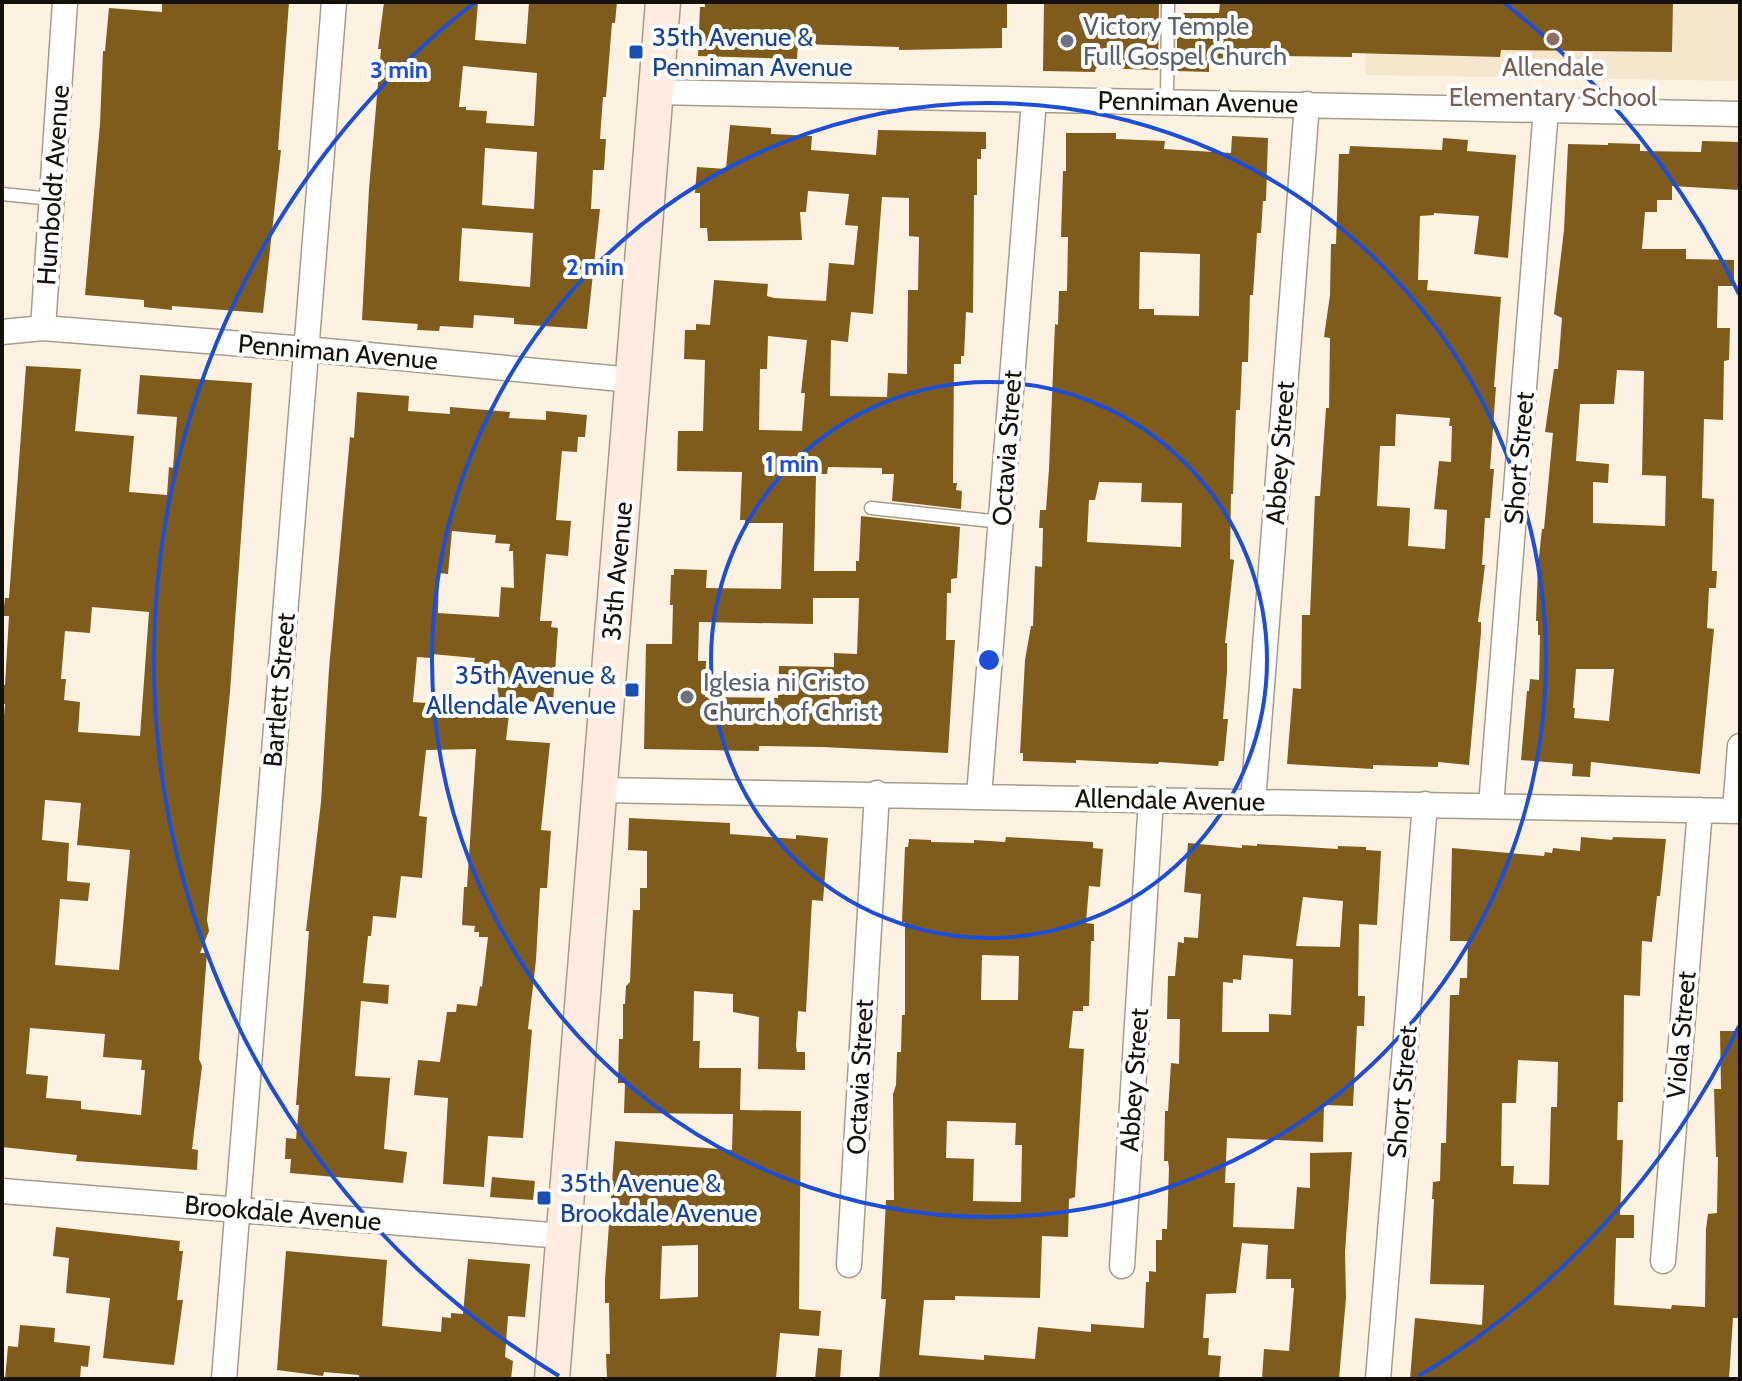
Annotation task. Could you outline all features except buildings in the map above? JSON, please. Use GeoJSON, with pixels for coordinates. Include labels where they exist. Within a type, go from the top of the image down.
{"type":"FeatureCollection","features":[{"type":"Feature","properties":{"kind":"main road","name":"35th Avenue"},"geometry":{"type":"LineString","coordinates":[[552,1379],[663,2]]}},
{"type":"Feature","properties":{"kind":"street","name":"Humboldt Avenue"},"geometry":{"type":"LineString","coordinates":[[43,328],[65,2]]}},
{"type":"Feature","properties":{"kind":"street","name":"Bartlett Street"},"geometry":{"type":"LineString","coordinates":[[224,1379],[334,2]]}},
{"type":"Feature","properties":{"kind":"street","name":"Penniman Avenue"},"geometry":{"type":"LineString","coordinates":[[655,92],[1740,114]]}},
{"type":"Feature","properties":{"kind":"street","name":"Octavia Street"},"geometry":{"type":"LineString","coordinates":[[979,796],[1034,100]]}},
{"type":"Feature","properties":{"kind":"street","name":"Abbey Street"},"geometry":{"type":"LineString","coordinates":[[1253,802],[1307,104]]}},
{"type":"Feature","properties":{"kind":"street","name":"Short Street"},"geometry":{"type":"LineString","coordinates":[[1491,806],[1546,109]]}},
{"type":"Feature","properties":{"kind":"street","name":"Penniman Avenue"},"geometry":{"type":"LineString","coordinates":[[43,328],[632,380]]}},
{"type":"Feature","properties":{"kind":"street"},"geometry":{"type":"LineString","coordinates":[[2,332],[43,328]]}},
{"type":"Feature","properties":{"kind":"street"},"geometry":{"type":"LineString","coordinates":[[1737,811],[1740,746]]}},
{"type":"Feature","properties":{"kind":"street","name":"Allendale Avenue"},"geometry":{"type":"LineString","coordinates":[[599,790],[1737,811]]}},
{"type":"Feature","properties":{"kind":"street","name":"Octavia Street"},"geometry":{"type":"LineString","coordinates":[[849,1265],[877,793]]}},
{"type":"Feature","properties":{"kind":"street","name":"Abbey Street"},"geometry":{"type":"LineString","coordinates":[[1122,1266],[1151,799]]}},
{"type":"Feature","properties":{"kind":"street","name":"Short Street"},"geometry":{"type":"LineString","coordinates":[[1378,1379],[1425,804]]}},
{"type":"Feature","properties":{"kind":"street","name":"Viola Street"},"geometry":{"type":"LineString","coordinates":[[1663,1261],[1700,810]]}},
{"type":"Feature","properties":{"kind":"street","name":"Brookdale Avenue"},"geometry":{"type":"LineString","coordinates":[[2,1191],[563,1236]]}},
{"type":"Feature","properties":{"kind":"lane"},"geometry":{"type":"LineString","coordinates":[[1167,102],[1168,2]]}},
{"type":"Feature","properties":{"kind":"lane"},"geometry":{"type":"LineString","coordinates":[[2,194],[52,199]]}},
{"type":"Feature","properties":{"kind":"lane"},"geometry":{"type":"LineString","coordinates":[[871,508],[1001,522]]}},
{"type":"Feature","properties":{"kind":"shaded area","name":"Allendale Elementary School"},"geometry":{"type":"Polygon","coordinates":[[[1367,2],[1740,2],[1740,81],[1365,75],[1367,2]]]}},
{"type":"Feature","properties":{"kind":"place","name":"Allendale Elementary School"},"geometry":{"type":"Point","coordinates":[1553,39]}},
{"type":"Feature","properties":{"kind":"place","name":"Victory Temple Full Gospel Church"},"geometry":{"type":"Point","coordinates":[1067,41]}},
{"type":"Feature","properties":{"kind":"place","name":"35th Avenue & Penniman Avenue"},"geometry":{"type":"Point","coordinates":[636,52]}},
{"type":"Feature","properties":{"kind":"place","name":"35th Avenue & Allendale Avenue"},"geometry":{"type":"Point","coordinates":[632,690]}},
{"type":"Feature","properties":{"kind":"place","name":"Iglesia ni Cristo Church of Christ"},"geometry":{"type":"Point","coordinates":[687,697]}},
{"type":"Feature","properties":{"kind":"place","name":"35th Avenue & Brookdale Avenue"},"geometry":{"type":"Point","coordinates":[544,1198]}}]}
